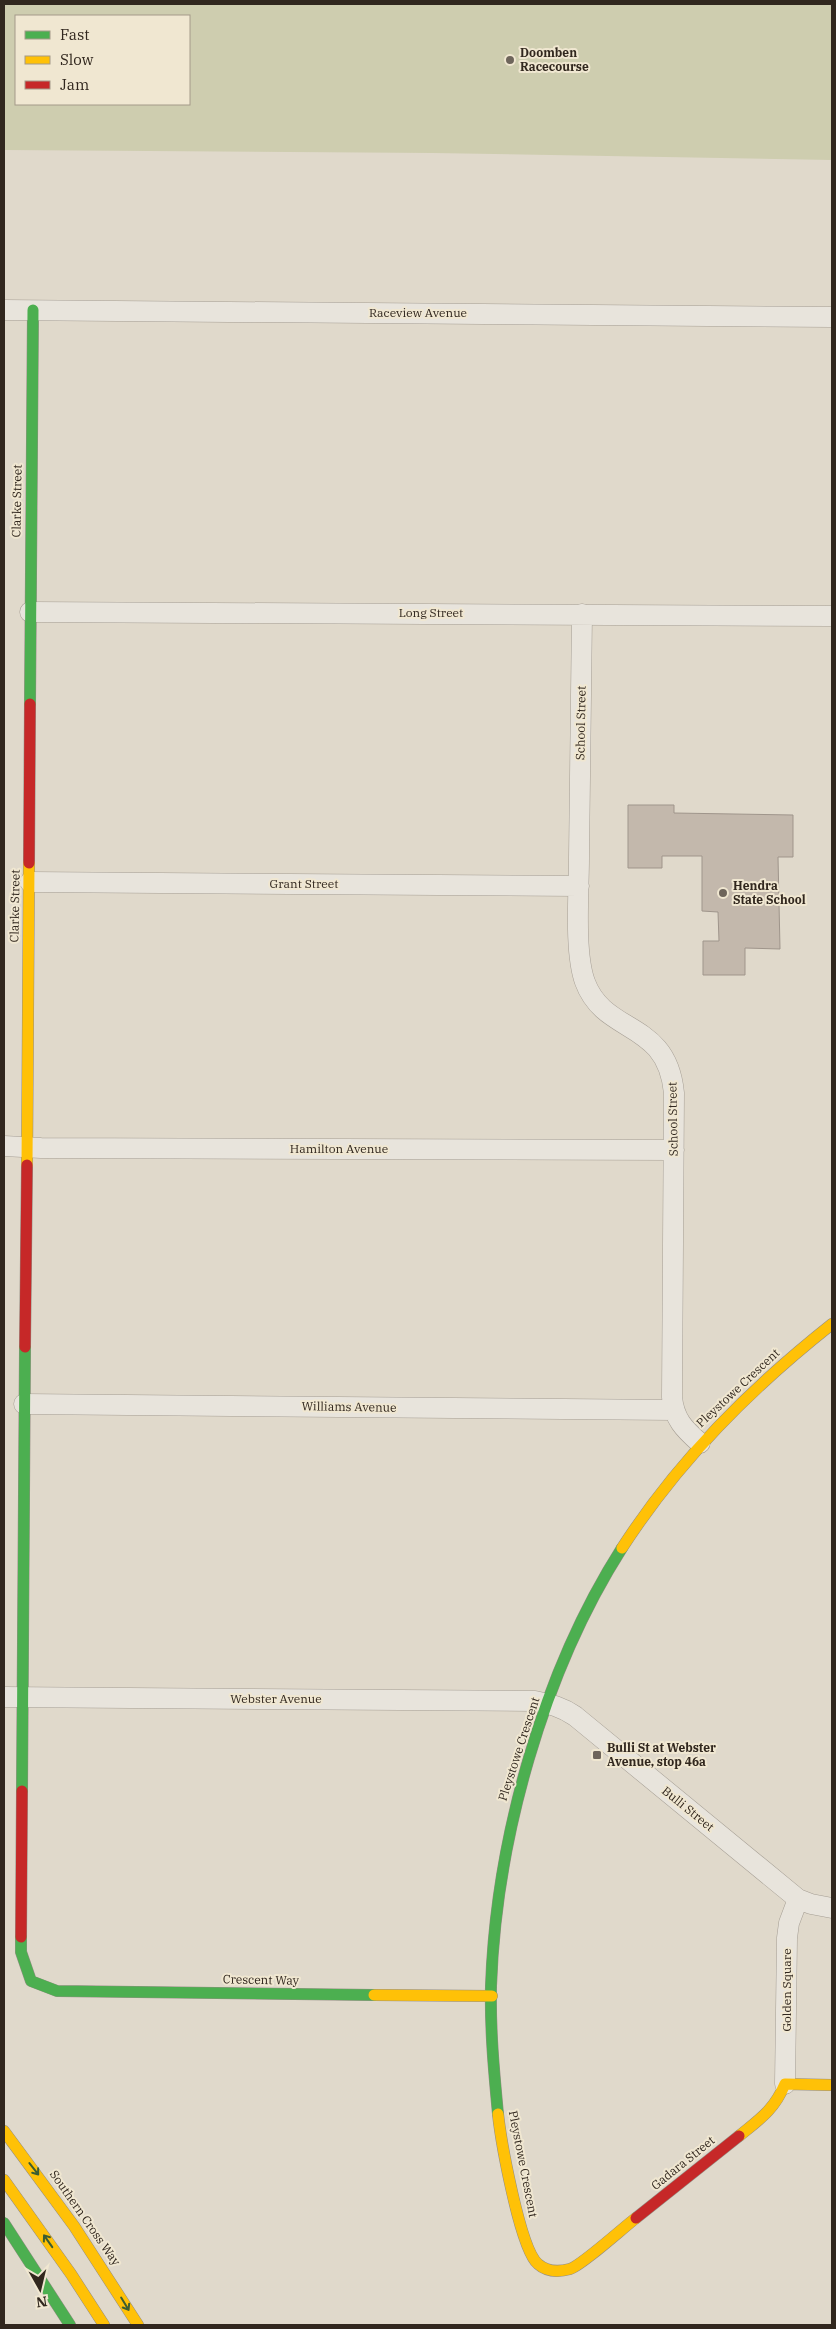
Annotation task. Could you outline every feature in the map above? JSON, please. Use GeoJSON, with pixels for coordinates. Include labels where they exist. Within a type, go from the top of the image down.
{"type":"FeatureCollection","features":[{"type":"Feature","properties":{"kind":"main road","name":"Clarke Street"},"geometry":{"type":"LineString","coordinates":[[31,1981],[21,1952],[13,1697],[24,1404],[30,882],[33,310]]}},
{"type":"Feature","properties":{"kind":"main road","name":"Pleystowe Crescent"},"geometry":{"type":"LineString","coordinates":[[546,2270],[536,2262],[527,2248],[504,2155],[494,2073],[492,1996],[497,1906],[507,1841],[529,1757],[547,1703],[594,1599],[627,1541],[663,1489],[700,1443],[736,1405],[832,1324]]}},
{"type":"Feature","properties":{"kind":"main road","name":"Crescent Way"},"geometry":{"type":"LineString","coordinates":[[31,1981],[57,1991],[492,1996]]}},
{"type":"Feature","properties":{"kind":"main road"},"geometry":{"type":"LineString","coordinates":[[785,2084],[832,2085]]}},
{"type":"Feature","properties":{"kind":"main road","name":"Gadara Street"},"geometry":{"type":"LineString","coordinates":[[546,2270],[552,2272],[565,2271],[581,2263],[767,2114],[778,2101],[785,2084]]}},
{"type":"Feature","properties":{"kind":"main road","name":"Southern Cross Way"},"geometry":{"type":"LineString","coordinates":[[4,2131],[54,2196],[96,2257],[138,2325]]}},
{"type":"Feature","properties":{"kind":"main road"},"geometry":{"type":"LineString","coordinates":[[4,2180],[71,2274],[104,2325]]}},
{"type":"Feature","properties":{"kind":"main road"},"geometry":{"type":"LineString","coordinates":[[4,2223],[70,2325]]}},
{"type":"Feature","properties":{"kind":"street","name":"Raceview Avenue"},"geometry":{"type":"LineString","coordinates":[[4,310],[832,317]]}},
{"type":"Feature","properties":{"kind":"street","name":"Long Street"},"geometry":{"type":"LineString","coordinates":[[30,612],[832,616]]}},
{"type":"Feature","properties":{"kind":"street","name":"School Street"},"geometry":{"type":"LineString","coordinates":[[582,614],[579,886],[581,968],[586,984],[602,1009],[648,1038],[664,1057],[673,1079],[673,1410]]}},
{"type":"Feature","properties":{"kind":"street","name":"Grant Street"},"geometry":{"type":"LineString","coordinates":[[30,882],[579,886]]}},
{"type":"Feature","properties":{"kind":"street","name":"Hamilton Avenue"},"geometry":{"type":"LineString","coordinates":[[4,1146],[674,1150]]}},
{"type":"Feature","properties":{"kind":"street","name":"Williams Avenue"},"geometry":{"type":"LineString","coordinates":[[24,1404],[673,1410]]}},
{"type":"Feature","properties":{"kind":"street"},"geometry":{"type":"LineString","coordinates":[[673,1410],[683,1428],[700,1443]]}},
{"type":"Feature","properties":{"kind":"street","name":"Webster Avenue"},"geometry":{"type":"LineString","coordinates":[[13,1697],[525,1701],[547,1703]]}},
{"type":"Feature","properties":{"kind":"street","name":"Bulli Street"},"geometry":{"type":"LineString","coordinates":[[547,1703],[558,1706],[575,1716],[798,1899],[811,1904],[832,1908]]}},
{"type":"Feature","properties":{"kind":"street","name":"Golden Square"},"geometry":{"type":"LineString","coordinates":[[785,2084],[787,1938],[789,1923],[798,1899]]}},
{"type":"Feature","properties":{"kind":"green space","name":"Doomben Racecourse"},"geometry":{"type":"Polygon","coordinates":[[[4,4],[832,4],[832,160],[433,153],[4,150],[4,4]]]}},
{"type":"Feature","properties":{"kind":"building"},"geometry":{"type":"Polygon","coordinates":[[[628,805],[674,805],[674,813],[793,815],[793,857],[778,857],[780,949],[745,948],[745,975],[703,975],[703,941],[719,941],[718,912],[702,911],[702,856],[662,856],[662,868],[628,868],[628,805]]]}},
{"type":"Feature","properties":{"kind":"traffic: fast"},"geometry":{"type":"LineString","coordinates":[[30,704],[33,310]]}},
{"type":"Feature","properties":{"kind":"traffic: fast"},"geometry":{"type":"LineString","coordinates":[[22,1791],[25,1347]]}},
{"type":"Feature","properties":{"kind":"traffic: fast"},"geometry":{"type":"LineString","coordinates":[[498,2114],[492,2034],[491,1986],[502,1873],[514,1816],[529,1759],[547,1703],[569,1648],[594,1596],[622,1548]]}},
{"type":"Feature","properties":{"kind":"traffic: fast"},"geometry":{"type":"LineString","coordinates":[[21,1937],[21,1952],[31,1981],[57,1991],[374,1995]]}},
{"type":"Feature","properties":{"kind":"traffic: fast"},"geometry":{"type":"LineString","coordinates":[[4,2223],[70,2325]]}},
{"type":"Feature","properties":{"kind":"traffic: slow"},"geometry":{"type":"LineString","coordinates":[[27,1165],[29,863]]}},
{"type":"Feature","properties":{"kind":"traffic: slow"},"geometry":{"type":"LineString","coordinates":[[622,1548],[667,1485],[718,1427],[773,1374],[832,1324]]}},
{"type":"Feature","properties":{"kind":"traffic: slow"},"geometry":{"type":"LineString","coordinates":[[374,1995],[492,1996]]}},
{"type":"Feature","properties":{"kind":"traffic: slow"},"geometry":{"type":"LineString","coordinates":[[739,2136],[760,2119],[771,2107],[785,2084],[832,2085]]}},
{"type":"Feature","properties":{"kind":"traffic: slow"},"geometry":{"type":"LineString","coordinates":[[498,2114],[507,2169],[518,2217],[531,2254],[538,2264],[545,2269],[553,2271],[570,2269],[593,2254],[636,2218]]}},
{"type":"Feature","properties":{"kind":"traffic: slow"},"geometry":{"type":"LineString","coordinates":[[4,2131],[74,2226],[138,2325]]}},
{"type":"Feature","properties":{"kind":"traffic: slow"},"geometry":{"type":"LineString","coordinates":[[4,2180],[71,2274],[104,2325]]}},
{"type":"Feature","properties":{"kind":"traffic: jam"},"geometry":{"type":"LineString","coordinates":[[29,863],[30,704]]}},
{"type":"Feature","properties":{"kind":"traffic: jam"},"geometry":{"type":"LineString","coordinates":[[25,1347],[27,1165]]}},
{"type":"Feature","properties":{"kind":"traffic: jam"},"geometry":{"type":"LineString","coordinates":[[21,1937],[22,1791]]}},
{"type":"Feature","properties":{"kind":"traffic: jam"},"geometry":{"type":"LineString","coordinates":[[636,2218],[739,2136]]}},
{"type":"Feature","properties":{"kind":"place","name":"Doomben Racecourse"},"geometry":{"type":"Point","coordinates":[510,60]}},
{"type":"Feature","properties":{"kind":"place","name":"Hendra State School"},"geometry":{"type":"Point","coordinates":[723,893]}},
{"type":"Feature","properties":{"kind":"place","name":"Bulli St at Webster Avenue, stop 46a"},"geometry":{"type":"Point","coordinates":[597,1755]}}]}
